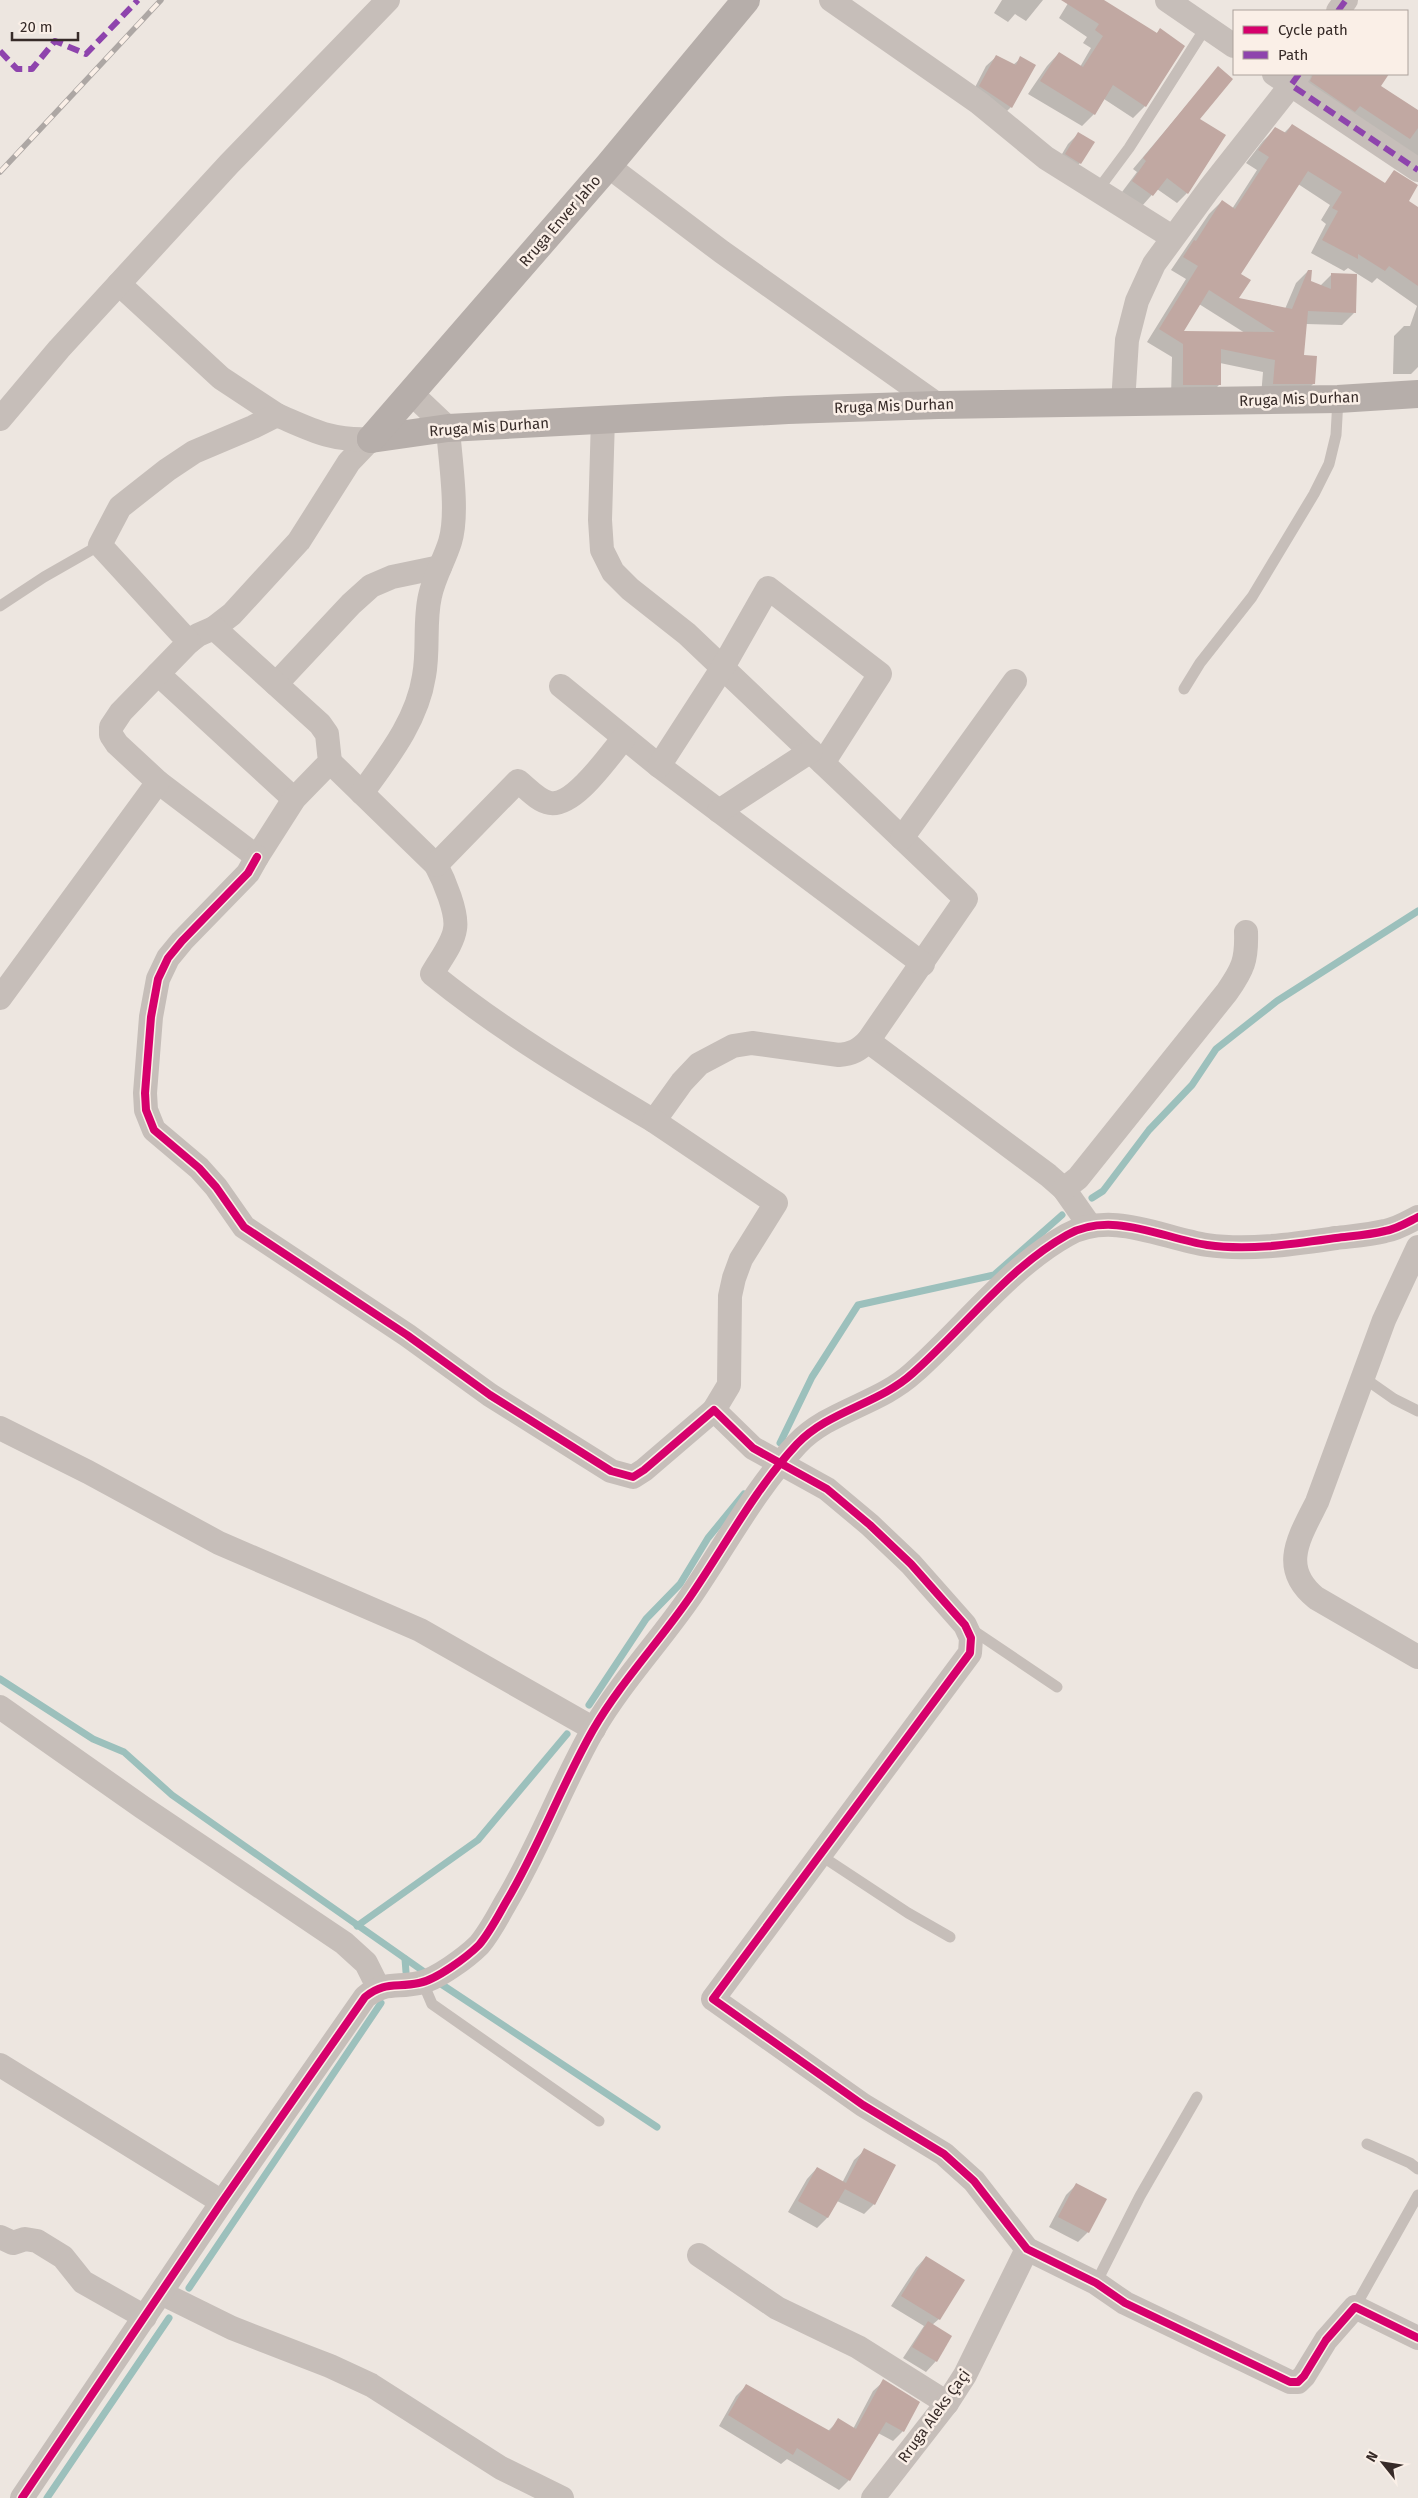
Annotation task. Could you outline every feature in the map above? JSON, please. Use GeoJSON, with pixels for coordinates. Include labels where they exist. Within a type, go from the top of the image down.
{"type":"FeatureCollection","features":[{"type":"Feature","properties":{"kind":"street"},"geometry":{"type":"LineString","coordinates":[[0,419],[59,349],[229,164],[388,0]]}},
{"type":"Feature","properties":{"kind":"street","name":"Rruga Enver Jaho"},"geometry":{"type":"LineString","coordinates":[[371,439],[608,166],[746,0]]}},
{"type":"Feature","properties":{"kind":"street"},"geometry":{"type":"LineString","coordinates":[[831,0],[957,87],[1046,158],[1172,238]]}},
{"type":"Feature","properties":{"kind":"street"},"geometry":{"type":"LineString","coordinates":[[1167,0],[1233,45]]}},
{"type":"Feature","properties":{"kind":"street"},"geometry":{"type":"LineString","coordinates":[[1123,403],[1127,340],[1137,301],[1154,264],[1288,78],[1418,170]]}},
{"type":"Feature","properties":{"kind":"street"},"geometry":{"type":"LineString","coordinates":[[608,166],[722,252],[938,405]]}},
{"type":"Feature","properties":{"kind":"street"},"geometry":{"type":"LineString","coordinates":[[119,284],[221,378],[277,414],[329,437],[350,440],[371,439]]}},
{"type":"Feature","properties":{"kind":"street"},"geometry":{"type":"LineString","coordinates":[[362,793],[402,736],[416,706],[424,676],[428,609],[440,567],[450,542],[453,520],[448,428],[411,393]]}},
{"type":"Feature","properties":{"kind":"street","name":"Rruga Mis Durhan"},"geometry":{"type":"LineString","coordinates":[[371,439],[448,428],[603,418],[938,405],[1338,399],[1418,394]]}},
{"type":"Feature","properties":{"kind":"street"},"geometry":{"type":"LineString","coordinates":[[189,642],[100,545],[120,507],[167,470],[194,452],[253,427],[277,414]]}},
{"type":"Feature","properties":{"kind":"street"},"geometry":{"type":"LineString","coordinates":[[603,418],[600,520],[602,550],[613,572],[630,589],[687,634],[723,667],[966,899],[868,1041],[860,1049],[849,1054],[839,1055],[752,1042],[733,1046],[699,1064],[682,1082],[654,1121]]}},
{"type":"Feature","properties":{"kind":"street"},"geometry":{"type":"LineString","coordinates":[[257,857],[158,782],[116,744],[111,735],[114,719],[189,642],[198,635],[214,628],[232,614],[299,541],[349,462],[371,439]]}},
{"type":"Feature","properties":{"kind":"street"},"geometry":{"type":"LineString","coordinates":[[276,684],[351,604],[371,586],[392,577],[440,567]]}},
{"type":"Feature","properties":{"kind":"street"},"geometry":{"type":"LineString","coordinates":[[659,766],[723,667],[768,588],[880,674],[817,757],[719,811]]}},
{"type":"Feature","properties":{"kind":"street"},"geometry":{"type":"LineString","coordinates":[[214,628],[320,724],[327,734],[330,762],[436,865],[456,919],[455,931],[432,974],[456,994],[527,1043],[654,1121],[776,1203],[741,1259],[734,1278],[730,1296],[729,1385],[714,1410],[633,1477],[611,1471],[490,1396],[407,1335],[244,1227],[216,1187],[199,1168],[154,1130],[146,1110],[145,1093],[151,1018],[158,980],[168,958],[182,940],[248,872],[294,799],[330,762]]}},
{"type":"Feature","properties":{"kind":"street"},"geometry":{"type":"LineString","coordinates":[[158,674],[294,799]]}},
{"type":"Feature","properties":{"kind":"street"},"geometry":{"type":"LineString","coordinates":[[902,838],[1015,681]]}},
{"type":"Feature","properties":{"kind":"street"},"geometry":{"type":"LineString","coordinates":[[560,686],[659,766],[922,964]]}},
{"type":"Feature","properties":{"kind":"street"},"geometry":{"type":"LineString","coordinates":[[436,865],[518,780],[540,799],[550,803],[562,802],[573,797],[624,738]]}},
{"type":"Feature","properties":{"kind":"street"},"geometry":{"type":"LineString","coordinates":[[0,998],[158,782]]}},
{"type":"Feature","properties":{"kind":"street"},"geometry":{"type":"LineString","coordinates":[[1064,1189],[1078,1178],[1243,970],[1247,952],[1246,932]]}},
{"type":"Feature","properties":{"kind":"street"},"geometry":{"type":"LineString","coordinates":[[868,1041],[1064,1189],[1090,1226]]}},
{"type":"Feature","properties":{"kind":"street"},"geometry":{"type":"LineString","coordinates":[[22,2498],[222,2202],[366,1997],[378,1987],[423,1983],[459,1962],[479,1944],[518,1882],[594,1728],[620,1687],[689,1599],[729,1537],[798,1443],[812,1432],[893,1390],[1018,1272],[1069,1233],[1090,1226],[1113,1225],[1146,1230],[1208,1245],[1292,1244],[1389,1231],[1418,1217]]}},
{"type":"Feature","properties":{"kind":"street"},"geometry":{"type":"LineString","coordinates":[[1418,1247],[1384,1320],[1317,1502],[1296,1552],[1296,1572],[1303,1587],[1316,1598],[1418,1657]]}},
{"type":"Feature","properties":{"kind":"street"},"geometry":{"type":"LineString","coordinates":[[714,1410],[753,1448],[827,1490],[870,1525],[911,1564],[965,1625],[971,1638],[970,1653],[713,1999],[863,2105],[944,2154],[974,2181],[1027,2248],[1096,2283],[1124,2303],[1290,2382],[1298,2382],[1304,2376],[1326,2340],[1355,2307],[1418,2338]]}},
{"type":"Feature","properties":{"kind":"street"},"geometry":{"type":"LineString","coordinates":[[0,1428],[88,1472],[219,1543],[420,1630],[594,1728]]}},
{"type":"Feature","properties":{"kind":"street"},"geometry":{"type":"LineString","coordinates":[[0,1707],[134,1801],[344,1943],[366,1963],[378,1987]]}},
{"type":"Feature","properties":{"kind":"street"},"geometry":{"type":"LineString","coordinates":[[0,2065],[222,2202]]}},
{"type":"Feature","properties":{"kind":"street"},"geometry":{"type":"LineString","coordinates":[[0,2237],[13,2244],[25,2239],[37,2241],[63,2257],[83,2282],[145,2317]]}},
{"type":"Feature","properties":{"kind":"street","name":"Rruga Aleks Çaçi"},"geometry":{"type":"LineString","coordinates":[[873,2498],[947,2403],[980,2348],[1027,2248]]}},
{"type":"Feature","properties":{"kind":"street"},"geometry":{"type":"LineString","coordinates":[[699,2255],[776,2308],[858,2347],[947,2403]]}},
{"type":"Feature","properties":{"kind":"street"},"geometry":{"type":"LineString","coordinates":[[161,2293],[232,2328],[330,2366],[371,2385],[501,2468],[562,2498]]}},
{"type":"Feature","properties":{"kind":"lane"},"geometry":{"type":"LineString","coordinates":[[1097,191],[1129,148],[1206,27]]}},
{"type":"Feature","properties":{"kind":"lane"},"geometry":{"type":"LineString","coordinates":[[1184,689],[1200,663],[1252,597],[1314,494],[1329,464],[1336,435],[1338,399]]}},
{"type":"Feature","properties":{"kind":"lane"},"geometry":{"type":"LineString","coordinates":[[0,606],[44,577],[100,545]]}},
{"type":"Feature","properties":{"kind":"lane"},"geometry":{"type":"LineString","coordinates":[[1364,1378],[1418,1411]]}},
{"type":"Feature","properties":{"kind":"lane"},"geometry":{"type":"LineString","coordinates":[[965,1625],[1057,1687]]}},
{"type":"Feature","properties":{"kind":"lane"},"geometry":{"type":"LineString","coordinates":[[820,1855],[908,1913],[950,1937]]}},
{"type":"Feature","properties":{"kind":"lane"},"geometry":{"type":"LineString","coordinates":[[423,1983],[432,2004],[600,2121]]}},
{"type":"Feature","properties":{"kind":"lane"},"geometry":{"type":"LineString","coordinates":[[1096,2283],[1140,2196],[1197,2097]]}},
{"type":"Feature","properties":{"kind":"lane"},"geometry":{"type":"LineString","coordinates":[[1367,2144],[1410,2163],[1418,2169]]}},
{"type":"Feature","properties":{"kind":"lane"},"geometry":{"type":"LineString","coordinates":[[1355,2307],[1418,2195]]}},
{"type":"Feature","properties":{"kind":"building"},"geometry":{"type":"Polygon","coordinates":[[[1061,0],[1104,0],[1157,33],[1160,28],[1185,46],[1146,107],[1113,85],[1095,115],[1040,81],[1059,52],[1083,67],[1103,36],[1095,30],[1099,24],[1061,0]]]}},
{"type":"Feature","properties":{"kind":"building"},"geometry":{"type":"Polygon","coordinates":[[[996,55],[1016,65],[1020,56],[1036,65],[1012,108],[979,86],[996,55]]]}},
{"type":"Feature","properties":{"kind":"building"},"geometry":{"type":"Polygon","coordinates":[[[1218,66],[1233,79],[1200,119],[1226,135],[1188,194],[1167,178],[1153,196],[1132,181],[1146,161],[1143,158],[1218,66]]]}},
{"type":"Feature","properties":{"kind":"building"},"geometry":{"type":"Polygon","coordinates":[[[1313,75],[1388,75],[1381,86],[1418,110],[1418,128],[1410,139],[1360,106],[1355,112],[1310,81],[1313,75]]]}},
{"type":"Feature","properties":{"kind":"building"},"geometry":{"type":"Polygon","coordinates":[[[1292,124],[1385,183],[1394,170],[1418,185],[1409,201],[1418,207],[1418,286],[1389,266],[1385,271],[1358,254],[1358,259],[1322,240],[1338,211],[1332,208],[1342,192],[1308,171],[1241,274],[1251,280],[1239,298],[1292,309],[1308,270],[1312,270],[1311,281],[1331,289],[1331,273],[1357,274],[1356,313],[1308,311],[1304,355],[1317,356],[1315,384],[1273,384],[1275,360],[1221,349],[1221,385],[1183,385],[1183,344],[1159,329],[1198,266],[1183,257],[1194,240],[1196,241],[1222,200],[1235,209],[1269,157],[1258,150],[1275,127],[1286,133],[1292,124]],[[1209,290],[1184,331],[1275,332],[1209,290]]]}},
{"type":"Feature","properties":{"kind":"building"},"geometry":{"type":"Polygon","coordinates":[[[1078,132],[1095,142],[1081,164],[1065,154],[1078,132]]]}},
{"type":"Feature","properties":{"kind":"building"},"geometry":{"type":"Polygon","coordinates":[[[864,2148],[896,2165],[875,2205],[845,2189],[828,2218],[798,2201],[817,2167],[846,2183],[864,2148]]]}},
{"type":"Feature","properties":{"kind":"building"},"geometry":{"type":"Polygon","coordinates":[[[1076,2183],[1107,2199],[1089,2233],[1058,2217],[1076,2183]]]}},
{"type":"Feature","properties":{"kind":"building"},"geometry":{"type":"Polygon","coordinates":[[[926,2256],[965,2280],[940,2320],[901,2296],[926,2256]]]}},
{"type":"Feature","properties":{"kind":"building"},"geometry":{"type":"Polygon","coordinates":[[[928,2321],[952,2336],[937,2362],[912,2347],[928,2321]]]}},
{"type":"Feature","properties":{"kind":"building"},"geometry":{"type":"Polygon","coordinates":[[[883,2379],[920,2402],[904,2432],[886,2422],[850,2481],[797,2448],[793,2455],[728,2415],[746,2384],[830,2431],[838,2418],[856,2429],[883,2379]]]}},
{"type":"Feature","properties":{"kind":"waterway"},"geometry":{"type":"LineString","coordinates":[[1092,1198],[1103,1191],[1149,1130],[1192,1085],[1216,1049],[1277,1001],[1418,911]]}},
{"type":"Feature","properties":{"kind":"waterway"},"geometry":{"type":"LineString","coordinates":[[780,1443],[812,1377],[858,1305],[994,1275],[1062,1215]]}},
{"type":"Feature","properties":{"kind":"waterway"},"geometry":{"type":"LineString","coordinates":[[589,1705],[646,1619],[680,1584],[708,1538],[744,1494]]}},
{"type":"Feature","properties":{"kind":"waterway"},"geometry":{"type":"LineString","coordinates":[[0,1679],[93,1739],[124,1752],[172,1795],[423,1971]]}},
{"type":"Feature","properties":{"kind":"waterway"},"geometry":{"type":"LineString","coordinates":[[357,1926],[478,1840],[567,1734]]}},
{"type":"Feature","properties":{"kind":"waterway"},"geometry":{"type":"LineString","coordinates":[[405,1959],[406,1972]]}},
{"type":"Feature","properties":{"kind":"waterway"},"geometry":{"type":"LineString","coordinates":[[438,1982],[657,2127]]}},
{"type":"Feature","properties":{"kind":"waterway"},"geometry":{"type":"LineString","coordinates":[[189,2288],[381,2003]]}},
{"type":"Feature","properties":{"kind":"waterway"},"geometry":{"type":"LineString","coordinates":[[47,2498],[169,2318]]}},
{"type":"Feature","properties":{"kind":"railway"},"geometry":{"type":"LineString","coordinates":[[0,172],[161,0]]}},
{"type":"Feature","properties":{"kind":"marked path"},"geometry":{"type":"LineString","coordinates":[[0,51],[17,69],[32,69],[55,41],[86,54],[138,0]]}},
{"type":"Feature","properties":{"kind":"marked path"},"geometry":{"type":"LineString","coordinates":[[1339,10],[1346,0]]}},
{"type":"Feature","properties":{"kind":"marked path"},"geometry":{"type":"LineString","coordinates":[[1298,75],[1291,85],[1418,170]]}},
{"type":"Feature","properties":{"kind":"cycle path"},"geometry":{"type":"LineString","coordinates":[[257,857],[248,873],[168,958],[158,979],[151,1017],[145,1093],[146,1110],[154,1130],[199,1168],[216,1187],[244,1227],[407,1335],[490,1395],[611,1471],[633,1477],[644,1470],[714,1410],[753,1448],[827,1489],[870,1525],[911,1564],[965,1625],[971,1638],[970,1653],[713,1999],[863,2105],[944,2154],[974,2181],[1027,2249],[1096,2283],[1125,2303],[1290,2382],[1298,2382],[1304,2376],[1326,2340],[1355,2307],[1418,2338]]}},
{"type":"Feature","properties":{"kind":"cycle path"},"geometry":{"type":"LineString","coordinates":[[22,2498],[222,2202],[365,1997],[385,1987],[426,1981],[459,1962],[483,1940],[518,1881],[581,1751],[604,1712],[690,1597],[767,1480],[797,1444],[823,1423],[900,1384],[932,1356],[1025,1264],[1067,1235],[1084,1228],[1101,1225],[1119,1225],[1207,1245],[1255,1247],[1373,1234],[1394,1229],[1418,1217]]}}]}
